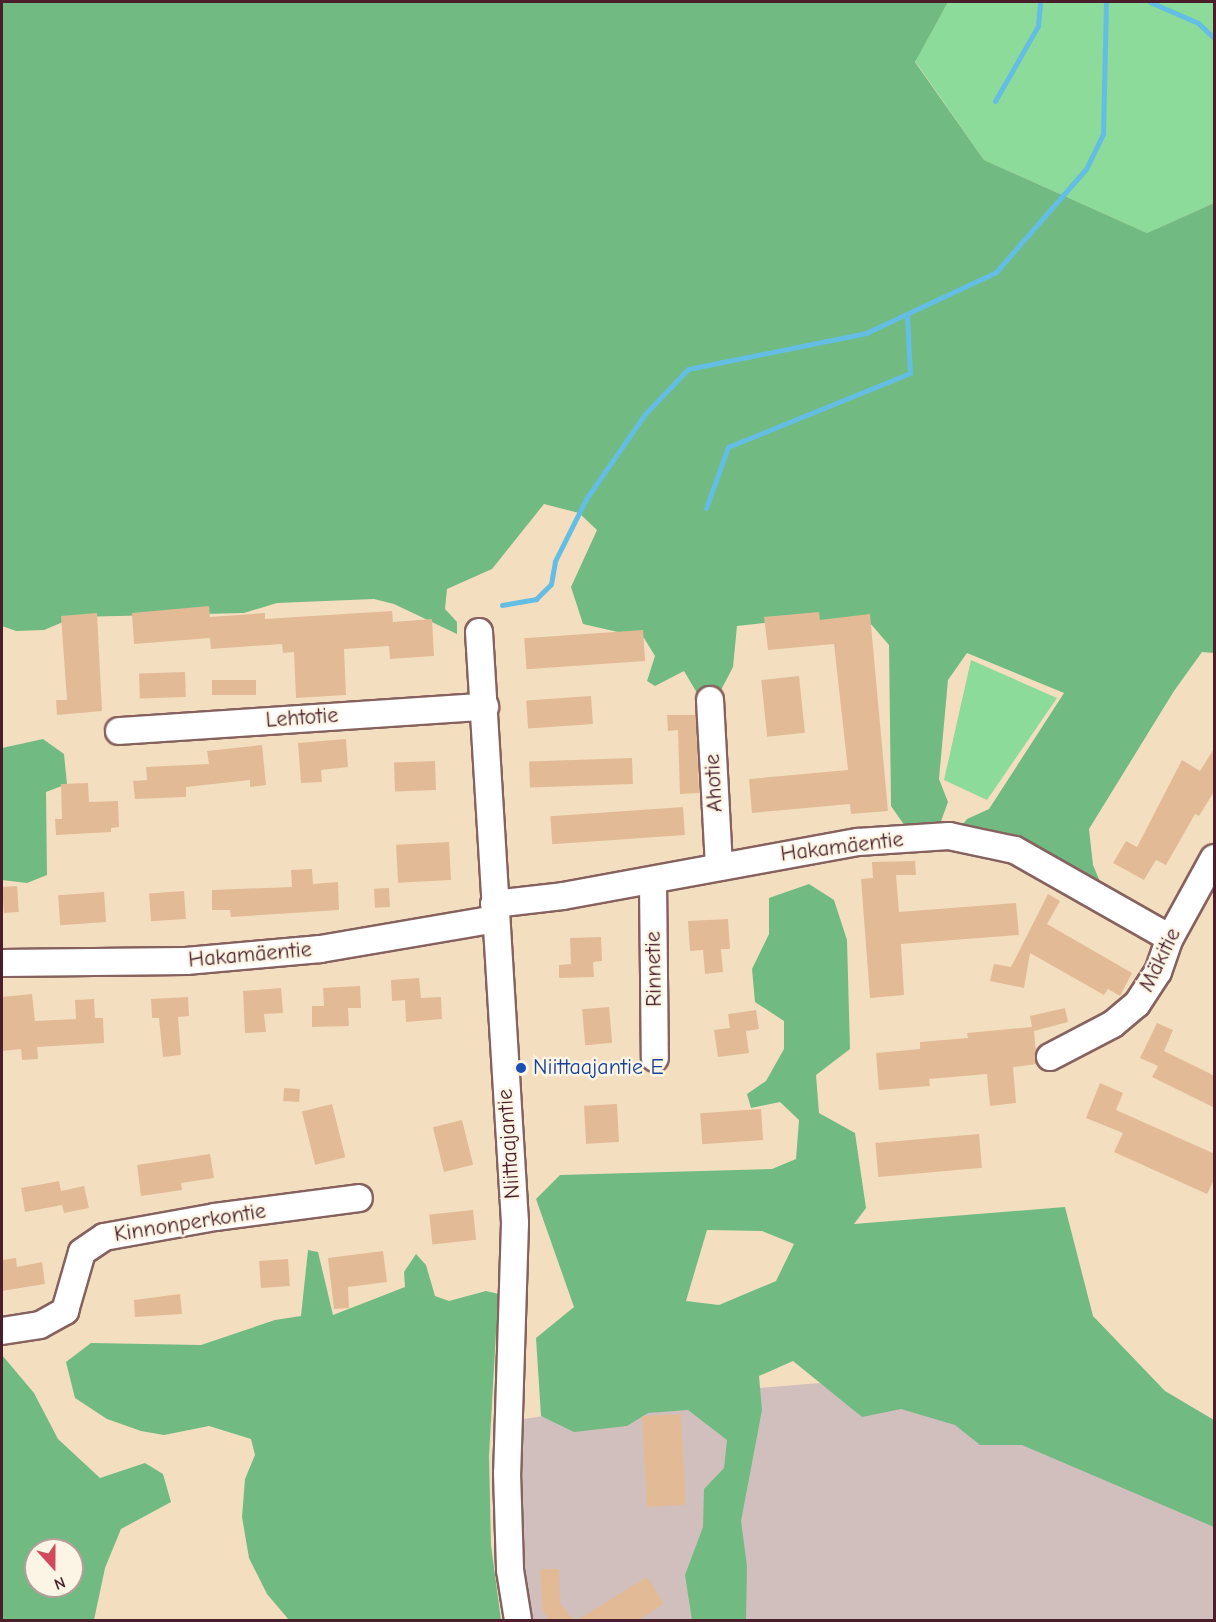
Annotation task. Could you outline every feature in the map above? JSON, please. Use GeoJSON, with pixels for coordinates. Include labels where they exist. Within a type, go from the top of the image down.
{"type":"FeatureCollection","features":[{"type":"Feature","properties":{"kind":"street","name":"Niittaajantie"},"geometry":{"type":"LineString","coordinates":[[479,632],[515,1222],[507,1473],[510,1570],[518,1620]]}},
{"type":"Feature","properties":{"kind":"street","name":"Ahotie"},"geometry":{"type":"LineString","coordinates":[[710,700],[719,865]]}},
{"type":"Feature","properties":{"kind":"street","name":"Lehtotie"},"geometry":{"type":"LineString","coordinates":[[119,731],[485,707]]}},
{"type":"Feature","properties":{"kind":"street","name":"Hakamäentie"},"geometry":{"type":"LineString","coordinates":[[2,963],[209,959],[320,949],[495,911],[652,881],[719,865],[858,842],[949,836],[1015,850],[1170,938]]}},
{"type":"Feature","properties":{"kind":"street","name":"Mäkitie"},"geometry":{"type":"LineString","coordinates":[[1050,1057],[1113,1024],[1137,1004],[1158,972],[1170,938],[1215,858]]}},
{"type":"Feature","properties":{"kind":"street","name":"Rinnetie"},"geometry":{"type":"LineString","coordinates":[[652,881],[655,1058]]}},
{"type":"Feature","properties":{"kind":"street","name":"Kinnonperkontie"},"geometry":{"type":"LineString","coordinates":[[2,1331],[40,1325],[64,1311],[82,1252],[104,1237],[214,1217],[359,1198]]}},
{"type":"Feature","properties":{"kind":"shaded area"},"geometry":{"type":"Polygon","coordinates":[[[955,1372],[1214,1514],[1214,1620],[507,1620],[499,1423],[686,1394],[955,1372]]]}},
{"type":"Feature","properties":{"kind":"green space"},"geometry":{"type":"Polygon","coordinates":[[[2,2],[948,2],[915,62],[984,160],[1147,233],[1214,203],[1214,653],[1202,652],[1174,691],[1089,829],[1093,865],[1101,884],[1098,889],[960,828],[967,819],[989,809],[1064,693],[967,653],[948,680],[939,779],[948,802],[940,824],[905,826],[891,806],[889,645],[864,616],[833,624],[799,619],[737,626],[733,667],[720,692],[697,693],[684,671],[655,686],[647,681],[655,656],[644,638],[583,624],[571,587],[597,530],[579,513],[544,504],[492,569],[447,589],[445,609],[457,622],[457,634],[394,604],[374,599],[277,603],[244,613],[75,617],[44,630],[16,631],[2,626],[2,2]]]}},
{"type":"Feature","properties":{"kind":"green space"},"geometry":{"type":"Polygon","coordinates":[[[948,2],[1214,2],[1214,203],[1147,233],[984,160],[915,61],[948,2]]]}},
{"type":"Feature","properties":{"kind":"green space"},"geometry":{"type":"Polygon","coordinates":[[[971,660],[1057,698],[987,800],[944,780],[971,660]]]}},
{"type":"Feature","properties":{"kind":"green space"},"geometry":{"type":"Polygon","coordinates":[[[43,739],[64,754],[67,784],[46,792],[47,875],[27,883],[2,880],[2,748],[43,739]]]}},
{"type":"Feature","properties":{"kind":"green space"},"geometry":{"type":"Polygon","coordinates":[[[809,884],[834,900],[847,940],[850,1049],[816,1075],[819,1113],[855,1133],[866,1208],[854,1224],[1065,1207],[1093,1316],[1165,1391],[1214,1420],[1214,1527],[1022,1445],[980,1445],[955,1425],[901,1409],[862,1417],[793,1361],[759,1376],[762,1410],[741,1521],[747,1566],[746,1620],[692,1620],[685,1575],[703,1527],[704,1489],[724,1468],[727,1440],[688,1410],[648,1413],[627,1426],[574,1432],[541,1416],[536,1338],[574,1307],[536,1199],[560,1175],[772,1169],[796,1159],[799,1120],[780,1102],[751,1108],[747,1094],[766,1081],[784,1049],[784,1021],[755,1002],[752,969],[769,934],[769,898],[809,884]],[[707,1230],[686,1301],[719,1305],[776,1281],[794,1244],[762,1231],[707,1230]]]}},
{"type":"Feature","properties":{"kind":"green space"},"geometry":{"type":"Polygon","coordinates":[[[308,1250],[318,1252],[333,1315],[405,1287],[404,1272],[416,1254],[426,1265],[435,1296],[449,1301],[486,1291],[503,1295],[496,1333],[489,1456],[491,1545],[501,1620],[289,1620],[267,1594],[249,1558],[242,1517],[245,1479],[255,1455],[251,1439],[209,1426],[164,1435],[141,1431],[107,1419],[75,1398],[66,1362],[91,1343],[201,1345],[275,1320],[301,1316],[308,1250]]]}},
{"type":"Feature","properties":{"kind":"green space"},"geometry":{"type":"Polygon","coordinates":[[[2,1355],[34,1393],[58,1439],[100,1478],[145,1463],[163,1474],[171,1502],[121,1529],[105,1568],[94,1620],[2,1620],[2,1355]]]}},
{"type":"Feature","properties":{"kind":"building"},"geometry":{"type":"Polygon","coordinates":[[[209,606],[210,617],[265,613],[265,619],[392,611],[393,622],[432,619],[434,656],[390,659],[389,646],[344,649],[346,695],[296,698],[294,652],[283,653],[282,644],[211,649],[210,638],[134,644],[132,613],[209,606]]]}},
{"type":"Feature","properties":{"kind":"building"},"geometry":{"type":"Polygon","coordinates":[[[819,612],[820,620],[870,614],[888,811],[851,814],[850,804],[752,813],[749,779],[848,770],[834,644],[768,650],[764,617],[819,612]]]}},
{"type":"Feature","properties":{"kind":"building"},"geometry":{"type":"Polygon","coordinates":[[[97,613],[102,711],[57,715],[56,700],[67,700],[61,616],[97,613]]]}},
{"type":"Feature","properties":{"kind":"building"},"geometry":{"type":"Polygon","coordinates":[[[643,630],[645,661],[526,669],[524,638],[643,630]]]}},
{"type":"Feature","properties":{"kind":"building"},"geometry":{"type":"Polygon","coordinates":[[[185,672],[186,697],[140,699],[139,674],[185,672]]]}},
{"type":"Feature","properties":{"kind":"building"},"geometry":{"type":"Polygon","coordinates":[[[799,676],[805,733],[767,737],[761,680],[799,676]]]}},
{"type":"Feature","properties":{"kind":"building"},"geometry":{"type":"Polygon","coordinates":[[[212,680],[256,680],[256,695],[212,695],[212,680]]]}},
{"type":"Feature","properties":{"kind":"building"},"geometry":{"type":"Polygon","coordinates":[[[591,696],[593,724],[528,728],[526,701],[591,696]]]}},
{"type":"Feature","properties":{"kind":"building"},"geometry":{"type":"Polygon","coordinates":[[[667,715],[696,715],[699,793],[680,794],[678,730],[668,731],[667,715]]]}},
{"type":"Feature","properties":{"kind":"building"},"geometry":{"type":"Polygon","coordinates":[[[346,739],[348,767],[321,770],[322,782],[301,783],[298,743],[346,739]]]}},
{"type":"Feature","properties":{"kind":"building"},"geometry":{"type":"Polygon","coordinates":[[[262,745],[266,785],[250,787],[250,780],[186,787],[186,797],[135,799],[133,781],[147,780],[146,767],[209,764],[207,751],[262,745]]]}},
{"type":"Feature","properties":{"kind":"building"},"geometry":{"type":"Polygon","coordinates":[[[1215,747],[1215,790],[1199,816],[1195,814],[1166,865],[1156,860],[1144,880],[1113,863],[1126,841],[1137,847],[1182,760],[1200,771],[1215,747]]]}},
{"type":"Feature","properties":{"kind":"building"},"geometry":{"type":"Polygon","coordinates":[[[632,758],[633,784],[530,788],[529,762],[632,758]]]}},
{"type":"Feature","properties":{"kind":"building"},"geometry":{"type":"Polygon","coordinates":[[[435,761],[436,790],[395,791],[394,762],[435,761]]]}},
{"type":"Feature","properties":{"kind":"building"},"geometry":{"type":"Polygon","coordinates":[[[88,783],[89,802],[118,801],[119,827],[111,828],[111,832],[56,835],[55,819],[62,819],[61,784],[88,783]]]}},
{"type":"Feature","properties":{"kind":"building"},"geometry":{"type":"Polygon","coordinates":[[[683,807],[685,835],[552,844],[550,816],[683,807]]]}},
{"type":"Feature","properties":{"kind":"building"},"geometry":{"type":"Polygon","coordinates":[[[449,842],[451,880],[398,883],[396,845],[449,842]]]}},
{"type":"Feature","properties":{"kind":"building"},"geometry":{"type":"Polygon","coordinates":[[[915,861],[916,875],[896,875],[899,912],[1016,903],[1019,935],[901,944],[904,995],[870,998],[861,879],[873,878],[872,862],[915,861]]]}},
{"type":"Feature","properties":{"kind":"building"},"geometry":{"type":"Polygon","coordinates":[[[312,869],[313,884],[338,882],[339,910],[231,917],[230,910],[212,910],[212,890],[292,887],[291,870],[312,869]]]}},
{"type":"Feature","properties":{"kind":"building"},"geometry":{"type":"Polygon","coordinates":[[[17,886],[19,912],[4,913],[2,887],[17,886]]]}},
{"type":"Feature","properties":{"kind":"building"},"geometry":{"type":"Polygon","coordinates":[[[389,888],[390,907],[375,908],[374,889],[389,888]]]}},
{"type":"Feature","properties":{"kind":"building"},"geometry":{"type":"Polygon","coordinates":[[[184,891],[186,919],[151,921],[149,893],[184,891]]]}},
{"type":"Feature","properties":{"kind":"building"},"geometry":{"type":"Polygon","coordinates":[[[104,892],[106,922],[60,925],[58,895],[104,892]]]}},
{"type":"Feature","properties":{"kind":"building"},"geometry":{"type":"Polygon","coordinates":[[[1048,894],[1060,901],[1047,924],[1132,973],[1120,996],[1108,989],[1104,995],[1030,953],[1024,988],[990,981],[994,964],[1011,967],[1048,894]]]}},
{"type":"Feature","properties":{"kind":"building"},"geometry":{"type":"Polygon","coordinates":[[[728,919],[730,949],[721,949],[723,972],[705,974],[703,950],[690,951],[688,921],[728,919]]]}},
{"type":"Feature","properties":{"kind":"building"},"geometry":{"type":"Polygon","coordinates":[[[601,937],[602,961],[593,962],[594,977],[559,978],[559,965],[571,964],[570,938],[601,937]]]}},
{"type":"Feature","properties":{"kind":"building"},"geometry":{"type":"Polygon","coordinates":[[[419,978],[421,998],[441,997],[442,1019],[406,1022],[405,1000],[392,1001],[391,980],[419,978]]]}},
{"type":"Feature","properties":{"kind":"building"},"geometry":{"type":"Polygon","coordinates":[[[360,986],[361,1008],[348,1008],[349,1026],[312,1027],[312,1006],[324,1006],[323,988],[360,986]]]}},
{"type":"Feature","properties":{"kind":"building"},"geometry":{"type":"Polygon","coordinates":[[[281,988],[283,1013],[264,1014],[266,1032],[245,1033],[243,991],[281,988]]]}},
{"type":"Feature","properties":{"kind":"building"},"geometry":{"type":"Polygon","coordinates":[[[32,994],[35,1021],[76,1019],[75,1000],[94,999],[95,1018],[103,1018],[104,1043],[37,1047],[38,1059],[22,1060],[21,1049],[2,1051],[2,997],[32,994]]]}},
{"type":"Feature","properties":{"kind":"building"},"geometry":{"type":"Polygon","coordinates":[[[188,997],[189,1016],[178,1017],[181,1055],[163,1057],[159,1018],[152,1018],[151,999],[188,997]]]}},
{"type":"Feature","properties":{"kind":"building"},"geometry":{"type":"Polygon","coordinates":[[[609,1007],[612,1043],[585,1045],[582,1009],[609,1007]]]}},
{"type":"Feature","properties":{"kind":"building"},"geometry":{"type":"Polygon","coordinates":[[[1065,1008],[1068,1022],[1034,1031],[1037,1064],[1013,1067],[1016,1103],[990,1106],[987,1074],[929,1079],[930,1086],[879,1090],[876,1053],[920,1049],[920,1042],[968,1038],[967,1033],[1032,1027],[1030,1016],[1065,1008]]]}},
{"type":"Feature","properties":{"kind":"building"},"geometry":{"type":"Polygon","coordinates":[[[756,1010],[759,1029],[746,1031],[749,1053],[718,1057],[714,1030],[730,1028],[728,1014],[756,1010]]]}},
{"type":"Feature","properties":{"kind":"building"},"geometry":{"type":"Polygon","coordinates":[[[1157,1023],[1173,1030],[1164,1051],[1215,1076],[1215,1108],[1152,1077],[1158,1066],[1140,1058],[1157,1023]]]}},
{"type":"Feature","properties":{"kind":"building"},"geometry":{"type":"Polygon","coordinates":[[[1100,1083],[1123,1093],[1116,1110],[1215,1154],[1215,1178],[1207,1194],[1114,1152],[1123,1133],[1086,1118],[1100,1083]]]}},
{"type":"Feature","properties":{"kind":"building"},"geometry":{"type":"Polygon","coordinates":[[[284,1088],[300,1089],[299,1102],[283,1101],[284,1088]]]}},
{"type":"Feature","properties":{"kind":"building"},"geometry":{"type":"Polygon","coordinates":[[[332,1104],[345,1157],[315,1165],[302,1111],[332,1104]]]}},
{"type":"Feature","properties":{"kind":"building"},"geometry":{"type":"Polygon","coordinates":[[[617,1104],[619,1142],[586,1144],[584,1106],[617,1104]]]}},
{"type":"Feature","properties":{"kind":"building"},"geometry":{"type":"Polygon","coordinates":[[[761,1109],[763,1140],[702,1144],[700,1113],[761,1109]]]}},
{"type":"Feature","properties":{"kind":"building"},"geometry":{"type":"Polygon","coordinates":[[[462,1120],[473,1165],[444,1172],[433,1127],[462,1120]]]}},
{"type":"Feature","properties":{"kind":"building"},"geometry":{"type":"Polygon","coordinates":[[[979,1134],[982,1168],[878,1177],[875,1143],[979,1134]]]}},
{"type":"Feature","properties":{"kind":"building"},"geometry":{"type":"Polygon","coordinates":[[[210,1154],[214,1178],[181,1183],[182,1190],[141,1196],[137,1165],[210,1154]]]}},
{"type":"Feature","properties":{"kind":"building"},"geometry":{"type":"Polygon","coordinates":[[[59,1181],[61,1191],[84,1186],[89,1208],[64,1213],[62,1205],[25,1212],[21,1188],[59,1181]]]}},
{"type":"Feature","properties":{"kind":"building"},"geometry":{"type":"Polygon","coordinates":[[[473,1210],[476,1240],[432,1244],[429,1215],[473,1210]]]}},
{"type":"Feature","properties":{"kind":"building"},"geometry":{"type":"Polygon","coordinates":[[[383,1251],[387,1282],[348,1287],[349,1308],[334,1309],[328,1258],[383,1251]]]}},
{"type":"Feature","properties":{"kind":"building"},"geometry":{"type":"Polygon","coordinates":[[[16,1258],[17,1267],[42,1262],[45,1284],[2,1291],[2,1260],[16,1258]]]}},
{"type":"Feature","properties":{"kind":"building"},"geometry":{"type":"Polygon","coordinates":[[[288,1259],[290,1286],[261,1288],[259,1261],[288,1259]]]}},
{"type":"Feature","properties":{"kind":"building"},"geometry":{"type":"Polygon","coordinates":[[[180,1294],[182,1314],[135,1317],[134,1300],[180,1294]]]}},
{"type":"Feature","properties":{"kind":"building"},"geometry":{"type":"Polygon","coordinates":[[[681,1414],[686,1505],[647,1507],[642,1416],[681,1414]]]}},
{"type":"Feature","properties":{"kind":"building"},"geometry":{"type":"Polygon","coordinates":[[[540,1569],[559,1569],[560,1603],[574,1620],[549,1620],[542,1609],[540,1569]]]}},
{"type":"Feature","properties":{"kind":"building"},"geometry":{"type":"Polygon","coordinates":[[[647,1577],[664,1604],[638,1620],[577,1620],[647,1577]]]}},
{"type":"Feature","properties":{"kind":"waterway"},"geometry":{"type":"LineString","coordinates":[[995,101],[1038,26],[1040,2]]}},
{"type":"Feature","properties":{"kind":"waterway"},"geometry":{"type":"LineString","coordinates":[[502,605],[536,599],[551,584],[555,561],[586,499],[645,414],[688,369],[866,333],[996,272],[1086,169],[1103,134],[1106,2]]}},
{"type":"Feature","properties":{"kind":"waterway"},"geometry":{"type":"LineString","coordinates":[[1150,2],[1198,23],[1214,38]]}},
{"type":"Feature","properties":{"kind":"waterway"},"geometry":{"type":"LineString","coordinates":[[706,508],[728,447],[910,373],[907,316]]}},
{"type":"Feature","properties":{"kind":"place","name":"Niittaajantie E"},"geometry":{"type":"Point","coordinates":[521,1068]}}]}
